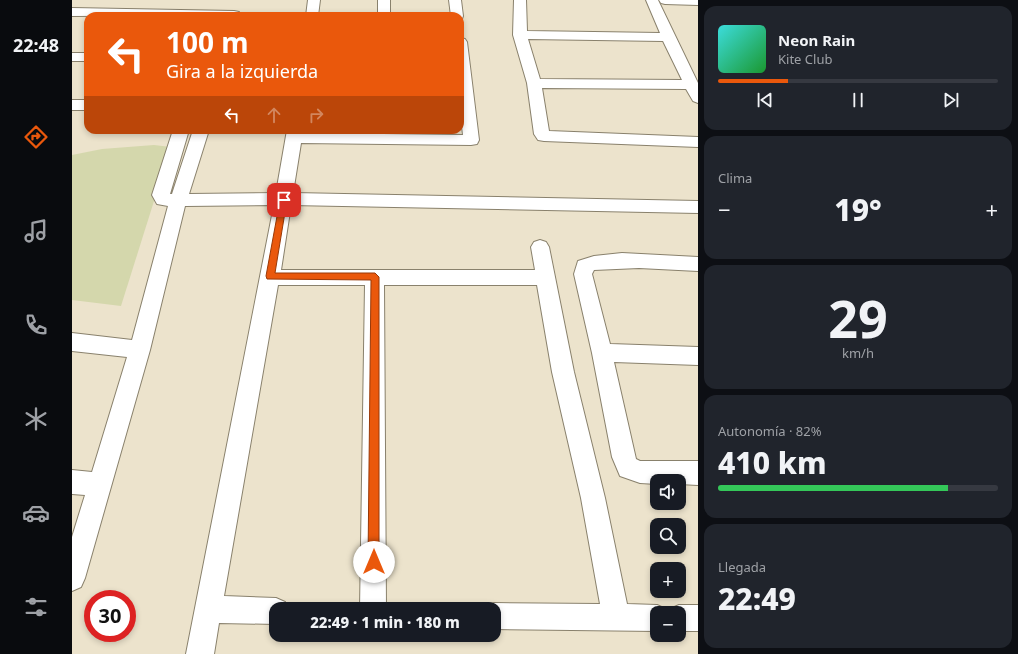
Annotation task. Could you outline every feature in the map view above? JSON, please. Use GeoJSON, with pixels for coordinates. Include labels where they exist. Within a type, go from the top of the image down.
{"type":"FeatureCollection","features":[{"type":"Feature","properties":{"kind":"street"},"geometry":{"type":"LineString","coordinates":[[234,12],[237,0]]}},
{"type":"Feature","properties":{"kind":"street"},"geometry":{"type":"LineString","coordinates":[[312,12],[314,0]]}},
{"type":"Feature","properties":{"kind":"street"},"geometry":{"type":"LineString","coordinates":[[384,0],[384,12]]}},
{"type":"Feature","properties":{"kind":"street"},"geometry":{"type":"LineString","coordinates":[[455,0],[456,12]]}},
{"type":"Feature","properties":{"kind":"street"},"geometry":{"type":"LineString","coordinates":[[520,0],[520,35],[534,83],[544,136],[698,142]]}},
{"type":"Feature","properties":{"kind":"street"},"geometry":{"type":"LineString","coordinates":[[652,0],[668,38],[698,98]]}},
{"type":"Feature","properties":{"kind":"street"},"geometry":{"type":"LineString","coordinates":[[665,0],[698,1]]}},
{"type":"Feature","properties":{"kind":"street"},"geometry":{"type":"LineString","coordinates":[[72,12],[84,12]]}},
{"type":"Feature","properties":{"kind":"street"},"geometry":{"type":"LineString","coordinates":[[520,35],[668,38]]}},
{"type":"Feature","properties":{"kind":"street"},"geometry":{"type":"LineString","coordinates":[[72,57],[84,57]]}},
{"type":"Feature","properties":{"kind":"street"},"geometry":{"type":"LineString","coordinates":[[200,654],[284,200],[294,134],[385,134],[471,140],[464,78]]}},
{"type":"Feature","properties":{"kind":"street"},"geometry":{"type":"LineString","coordinates":[[534,83],[691,85]]}},
{"type":"Feature","properties":{"kind":"street"},"geometry":{"type":"LineString","coordinates":[[72,105],[84,105]]}},
{"type":"Feature","properties":{"kind":"street"},"geometry":{"type":"LineString","coordinates":[[181,134],[161,195],[164,200],[284,200],[698,208]]}},
{"type":"Feature","properties":{"kind":"street"},"geometry":{"type":"LineString","coordinates":[[72,578],[140,350],[178,200],[200,134]]}},
{"type":"Feature","properties":{"kind":"street"},"geometry":{"type":"LineString","coordinates":[[540,247],[563,372],[593,498],[616,617]]}},
{"type":"Feature","properties":{"kind":"street"},"geometry":{"type":"LineString","coordinates":[[698,264],[615,261],[592,262],[585,266],[583,274],[602,353],[623,457],[628,468],[640,472],[698,473]]}},
{"type":"Feature","properties":{"kind":"street"},"geometry":{"type":"LineString","coordinates":[[270,276],[476,278],[545,277]]}},
{"type":"Feature","properties":{"kind":"street"},"geometry":{"type":"LineString","coordinates":[[373,602],[375,277]]}},
{"type":"Feature","properties":{"kind":"street"},"geometry":{"type":"LineString","coordinates":[[72,342],[140,350]]}},
{"type":"Feature","properties":{"kind":"street"},"geometry":{"type":"LineString","coordinates":[[602,353],[698,356]]}},
{"type":"Feature","properties":{"kind":"street"},"geometry":{"type":"LineString","coordinates":[[72,482],[99,484]]}},
{"type":"Feature","properties":{"kind":"street"},"geometry":{"type":"LineString","coordinates":[[209,609],[269,611]]}},
{"type":"Feature","properties":{"kind":"street"},"geometry":{"type":"LineString","coordinates":[[501,616],[650,618]]}},
{"type":"Feature","properties":{"kind":"street"},"geometry":{"type":"LineString","coordinates":[[686,618],[698,618]]}},
{"type":"Feature","properties":{"kind":"green space"},"geometry":{"type":"Polygon","coordinates":[[[154,145],[171,147],[121,306],[72,300],[72,155],[102,149],[154,145]]]}},
{"type":"Feature","properties":{"kind":"route"},"geometry":{"type":"LineString","coordinates":[[284,200],[270,276],[375,277],[374,562]]}}]}
